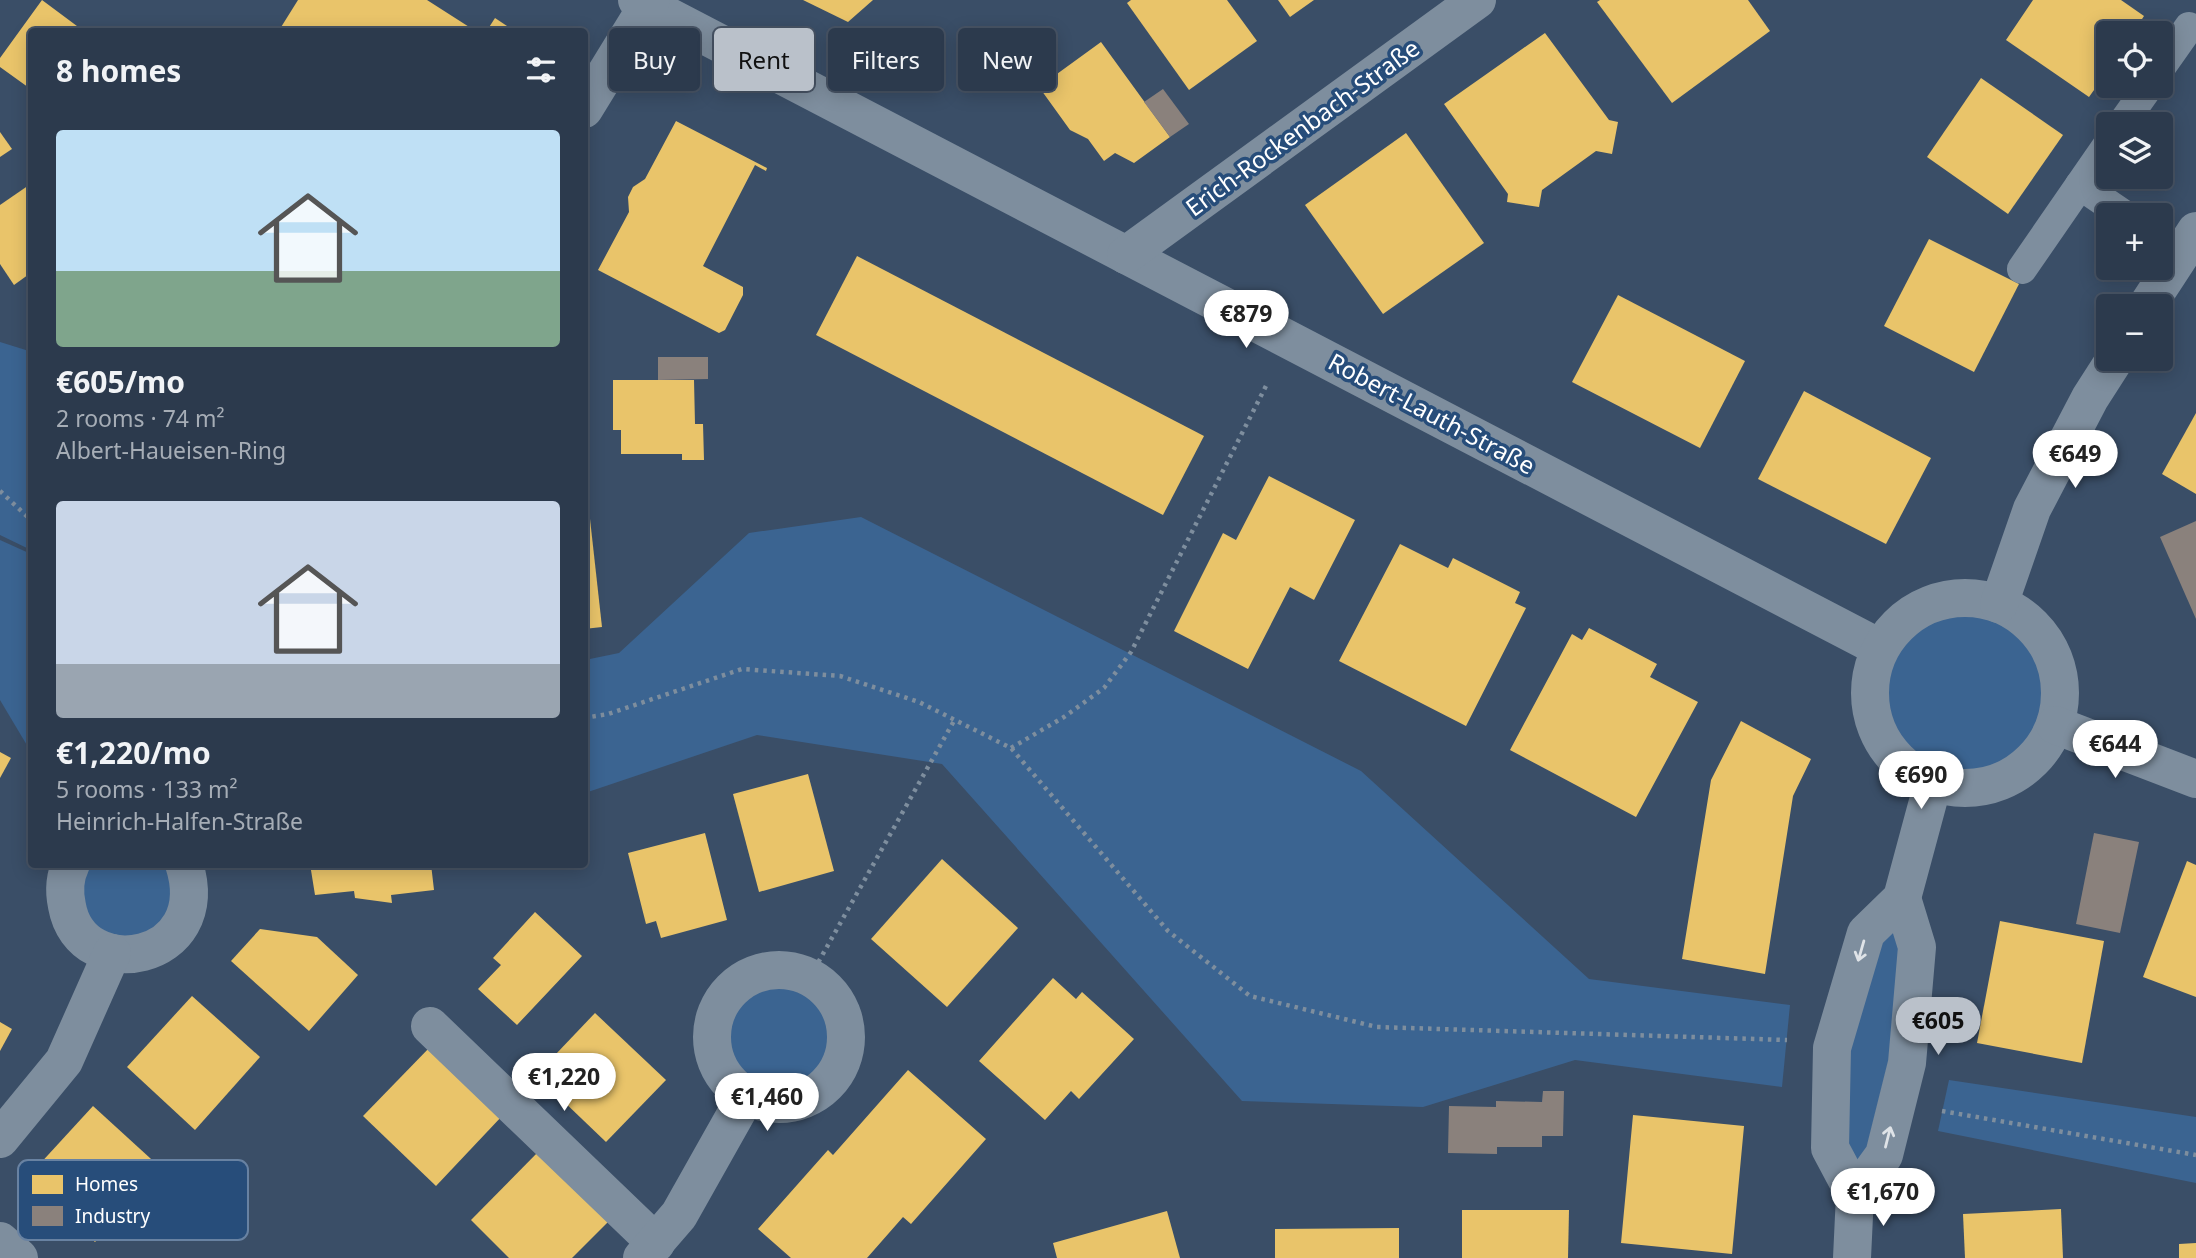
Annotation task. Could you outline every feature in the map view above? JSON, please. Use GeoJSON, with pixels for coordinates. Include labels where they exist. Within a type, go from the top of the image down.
{"type":"FeatureCollection","features":[{"type":"Feature","properties":{"kind":"street","name":"Erich-Rockenbach-Straße"},"geometry":{"type":"LineString","coordinates":[[1126,255],[1477,0]]}},
{"type":"Feature","properties":{"kind":"street","name":"Robert-Lauth-Straße"},"geometry":{"type":"LineString","coordinates":[[588,101],[645,2],[1880,648]]}},
{"type":"Feature","properties":{"kind":"street"},"geometry":{"type":"LineString","coordinates":[[2153,294],[2179,242]]}},
{"type":"Feature","properties":{"kind":"street"},"geometry":{"type":"LineString","coordinates":[[1999,604],[2032,509],[2090,398],[2107,371]]}},
{"type":"Feature","properties":{"kind":"street"},"geometry":{"type":"LineString","coordinates":[[1972,597],[1999,604],[2018,613],[2048,644],[2061,684],[2055,725],[2046,745],[2032,762],[2015,775],[1996,784],[1975,789],[1953,788],[1933,783],[1909,771],[1889,752],[1876,728],[1870,687],[1871,674],[1880,648],[1897,626],[1919,609],[1945,599],[1972,597]]}},
{"type":"Feature","properties":{"kind":"street"},"geometry":{"type":"LineString","coordinates":[[2055,725],[2196,779]]}},
{"type":"Feature","properties":{"kind":"street"},"geometry":{"type":"LineString","coordinates":[[1852,1258],[1855,1195],[1829,1148],[1832,1048],[1866,933],[1902,898],[1933,783]]}},
{"type":"Feature","properties":{"kind":"street"},"geometry":{"type":"LineString","coordinates":[[70,868],[64,891],[68,912],[77,930],[93,945],[112,953],[132,955],[152,950],[169,939],[182,924],[189,905],[190,884],[185,868]]}},
{"type":"Feature","properties":{"kind":"street"},"geometry":{"type":"LineString","coordinates":[[1855,1195],[1884,1155],[1907,1063],[1917,947],[1902,898]]}},
{"type":"Feature","properties":{"kind":"street"},"geometry":{"type":"LineString","coordinates":[[0,1139],[64,1061],[112,953]]}},
{"type":"Feature","properties":{"kind":"street"},"geometry":{"type":"LineString","coordinates":[[787,970],[810,977],[826,989],[842,1017],[845,1049],[838,1069],[825,1086],[807,1098],[787,1104],[766,1103],[746,1096],[728,1082],[716,1062],[712,1039],[715,1016],[726,996],[743,980],[764,972],[787,970]]}},
{"type":"Feature","properties":{"kind":"street"},"geometry":{"type":"LineString","coordinates":[[430,1027],[649,1251],[678,1215],[746,1096]]}},
{"type":"Feature","properties":{"kind":"street"},"geometry":{"type":"LineString","coordinates":[[0,1241],[19,1258]]}},
{"type":"Feature","properties":{"kind":"lane"},"geometry":{"type":"LineString","coordinates":[[2173,50],[2189,27]]}},
{"type":"Feature","properties":{"kind":"lane"},"geometry":{"type":"LineString","coordinates":[[2022,270],[2096,162]]}},
{"type":"Feature","properties":{"kind":"lane"},"geometry":{"type":"LineString","coordinates":[[2080,185],[2106,203]]}},
{"type":"Feature","properties":{"kind":"path"},"geometry":{"type":"LineString","coordinates":[[1012,748],[1064,717],[1104,688],[1130,652],[1290,339]]}},
{"type":"Feature","properties":{"kind":"path"},"geometry":{"type":"LineString","coordinates":[[0,491],[28,517]]}},
{"type":"Feature","properties":{"kind":"path"},"geometry":{"type":"LineString","coordinates":[[588,717],[608,714],[742,669],[840,676],[919,702],[1012,748],[1168,931],[1250,996],[1377,1027],[1787,1040]]}},
{"type":"Feature","properties":{"kind":"path"},"geometry":{"type":"LineString","coordinates":[[810,977],[955,719]]}},
{"type":"Feature","properties":{"kind":"path"},"geometry":{"type":"LineString","coordinates":[[1934,1109],[2196,1155]]}},
{"type":"Feature","properties":{"kind":"shaded area"},"geometry":{"type":"Polygon","coordinates":[[[0,342],[28,351],[28,549],[0,535],[0,342]]]}},
{"type":"Feature","properties":{"kind":"shaded area"},"geometry":{"type":"Polygon","coordinates":[[[861,517],[1361,771],[1589,979],[1790,1005],[1782,1087],[1575,1060],[1423,1107],[1242,1101],[942,764],[757,735],[588,792],[588,659],[619,653],[749,533],[861,517]]]}},
{"type":"Feature","properties":{"kind":"shaded area"},"geometry":{"type":"Polygon","coordinates":[[[0,540],[28,553],[28,747],[0,700],[0,540]]]}},
{"type":"Feature","properties":{"kind":"shaded area"},"geometry":{"type":"Polygon","coordinates":[[[1965,598],[1984,599],[2001,605],[2032,626],[2053,657],[2059,674],[2059,712],[2053,729],[2032,760],[2001,781],[1984,787],[1965,788],[1946,787],[1929,781],[1898,760],[1877,729],[1871,712],[1870,693],[1871,674],[1877,657],[1898,626],[1929,605],[1946,599],[1965,598]]]}},
{"type":"Feature","properties":{"kind":"shaded area"},"geometry":{"type":"Polygon","coordinates":[[[72,868],[184,868],[182,924],[93,945],[72,868]]]}},
{"type":"Feature","properties":{"kind":"shaded area"},"geometry":{"type":"Polygon","coordinates":[[[1902,898],[1917,947],[1855,1195],[1832,1048],[1902,898]]]}},
{"type":"Feature","properties":{"kind":"shaded area"},"geometry":{"type":"Polygon","coordinates":[[[779,970],[805,975],[826,990],[841,1011],[846,1037],[841,1063],[826,1084],[805,1099],[779,1104],[753,1099],[732,1084],[717,1063],[712,1037],[717,1011],[732,990],[753,975],[779,970]]]}},
{"type":"Feature","properties":{"kind":"shaded area"},"geometry":{"type":"Polygon","coordinates":[[[1949,1080],[2196,1117],[2196,1183],[1938,1131],[1949,1080]]]}},
{"type":"Feature","properties":{"kind":"building: Homes"},"geometry":{"type":"Polygon","coordinates":[[[42,0],[80,28],[28,28],[28,87],[0,67],[0,58],[42,0]]]}},
{"type":"Feature","properties":{"kind":"building: Homes"},"geometry":{"type":"Polygon","coordinates":[[[298,0],[427,0],[471,28],[280,28],[298,0]]]}},
{"type":"Feature","properties":{"kind":"building: Homes"},"geometry":{"type":"Polygon","coordinates":[[[803,0],[873,0],[848,22],[803,0]]]}},
{"type":"Feature","properties":{"kind":"building: Homes"},"geometry":{"type":"Polygon","coordinates":[[[1131,0],[1227,0],[1257,41],[1189,90],[1127,3],[1131,0]]]}},
{"type":"Feature","properties":{"kind":"building: Homes"},"geometry":{"type":"Polygon","coordinates":[[[1278,0],[1314,0],[1290,17],[1278,0]]]}},
{"type":"Feature","properties":{"kind":"building: Homes"},"geometry":{"type":"Polygon","coordinates":[[[1748,0],[1770,31],[1672,103],[1597,2],[1748,0]]]}},
{"type":"Feature","properties":{"kind":"building: Homes"},"geometry":{"type":"Polygon","coordinates":[[[2033,0],[2121,0],[2144,16],[2141,21],[2096,21],[2096,87],[2089,97],[2006,40],[2033,0]]]}},
{"type":"Feature","properties":{"kind":"building: Homes"},"geometry":{"type":"Polygon","coordinates":[[[495,18],[510,28],[489,28],[495,18]]]}},
{"type":"Feature","properties":{"kind":"building: Homes"},"geometry":{"type":"Polygon","coordinates":[[[1545,33],[1609,120],[1618,122],[1612,154],[1596,151],[1542,190],[1539,207],[1507,202],[1508,194],[1444,104],[1545,33]]]}},
{"type":"Feature","properties":{"kind":"building: Homes"},"geometry":{"type":"Polygon","coordinates":[[[1101,42],[1170,137],[1134,163],[1115,153],[1104,161],[1088,139],[1070,130],[1042,91],[1056,91],[1056,75],[1101,42]]]}},
{"type":"Feature","properties":{"kind":"building: Homes"},"geometry":{"type":"Polygon","coordinates":[[[1981,78],[2063,135],[2008,214],[1927,157],[1981,78]]]}},
{"type":"Feature","properties":{"kind":"building: Homes"},"geometry":{"type":"Polygon","coordinates":[[[676,121],[767,168],[766,171],[755,165],[703,266],[743,287],[743,295],[725,330],[719,333],[598,270],[629,212],[628,197],[633,187],[645,179],[676,121]]]}},
{"type":"Feature","properties":{"kind":"building: Homes"},"geometry":{"type":"Polygon","coordinates":[[[0,132],[12,149],[0,157],[0,132]]]}},
{"type":"Feature","properties":{"kind":"building: Homes"},"geometry":{"type":"Polygon","coordinates":[[[1406,133],[1484,243],[1383,314],[1305,205],[1406,133]]]}},
{"type":"Feature","properties":{"kind":"building: Homes"},"geometry":{"type":"Polygon","coordinates":[[[28,186],[28,275],[14,285],[0,264],[0,205],[28,186]]]}},
{"type":"Feature","properties":{"kind":"building: Homes"},"geometry":{"type":"Polygon","coordinates":[[[1929,239],[2019,284],[1974,372],[1884,326],[1929,239]]]}},
{"type":"Feature","properties":{"kind":"building: Homes"},"geometry":{"type":"Polygon","coordinates":[[[857,256],[1204,436],[1163,515],[816,335],[857,256]]]}},
{"type":"Feature","properties":{"kind":"building: Homes"},"geometry":{"type":"Polygon","coordinates":[[[1618,295],[1745,361],[1700,448],[1572,382],[1618,295]]]}},
{"type":"Feature","properties":{"kind":"building: Homes"},"geometry":{"type":"Polygon","coordinates":[[[613,380],[694,380],[695,424],[703,424],[704,460],[682,460],[682,454],[621,454],[621,430],[613,430],[613,380]]]}},
{"type":"Feature","properties":{"kind":"building: Homes"},"geometry":{"type":"Polygon","coordinates":[[[1804,391],[1931,458],[1886,544],[1758,479],[1804,391]]]}},
{"type":"Feature","properties":{"kind":"building: Homes"},"geometry":{"type":"Polygon","coordinates":[[[2196,413],[2196,494],[2162,474],[2196,413]]]}},
{"type":"Feature","properties":{"kind":"building: Homes"},"geometry":{"type":"Polygon","coordinates":[[[1269,476],[1355,520],[1314,600],[1290,587],[1248,669],[1174,631],[1223,533],[1236,540],[1269,476]]]}},
{"type":"Feature","properties":{"kind":"building: Homes"},"geometry":{"type":"Polygon","coordinates":[[[588,501],[602,627],[588,629],[588,501]]]}},
{"type":"Feature","properties":{"kind":"building: Homes"},"geometry":{"type":"Polygon","coordinates":[[[1400,544],[1448,568],[1453,558],[1520,592],[1515,603],[1526,608],[1466,726],[1339,661],[1400,544]]]}},
{"type":"Feature","properties":{"kind":"building: Homes"},"geometry":{"type":"Polygon","coordinates":[[[1589,628],[1657,664],[1650,677],[1698,702],[1636,817],[1510,750],[1572,634],[1582,640],[1589,628]]]}},
{"type":"Feature","properties":{"kind":"building: Homes"},"geometry":{"type":"Polygon","coordinates":[[[1741,721],[1811,759],[1793,796],[1765,974],[1682,959],[1711,780],[1741,721]]]}},
{"type":"Feature","properties":{"kind":"building: Homes"},"geometry":{"type":"Polygon","coordinates":[[[0,752],[11,758],[0,778],[0,752]]]}},
{"type":"Feature","properties":{"kind":"building: Homes"},"geometry":{"type":"Polygon","coordinates":[[[808,774],[834,871],[759,892],[733,794],[808,774]]]}},
{"type":"Feature","properties":{"kind":"building: Homes"},"geometry":{"type":"Polygon","coordinates":[[[705,833],[727,920],[661,938],[656,921],[646,924],[628,853],[705,833]]]}},
{"type":"Feature","properties":{"kind":"building: Homes"},"geometry":{"type":"Polygon","coordinates":[[[942,859],[1018,928],[947,1007],[871,939],[942,859]]]}},
{"type":"Feature","properties":{"kind":"building: Homes"},"geometry":{"type":"Polygon","coordinates":[[[2187,861],[2196,865],[2196,997],[2143,977],[2187,861]]]}},
{"type":"Feature","properties":{"kind":"building: Homes"},"geometry":{"type":"Polygon","coordinates":[[[311,868],[431,868],[434,890],[391,895],[392,903],[355,898],[354,891],[315,895],[311,868]]]}},
{"type":"Feature","properties":{"kind":"building: Homes"},"geometry":{"type":"Polygon","coordinates":[[[535,912],[582,956],[517,1025],[478,989],[501,965],[493,958],[535,912]]]}},
{"type":"Feature","properties":{"kind":"building: Homes"},"geometry":{"type":"Polygon","coordinates":[[[2000,921],[2104,941],[2082,1063],[1977,1043],[2000,921]]]}},
{"type":"Feature","properties":{"kind":"building: Homes"},"geometry":{"type":"Polygon","coordinates":[[[260,929],[317,937],[358,975],[309,1031],[231,961],[260,929]]]}},
{"type":"Feature","properties":{"kind":"building: Homes"},"geometry":{"type":"Polygon","coordinates":[[[1053,978],[1076,999],[1082,992],[1134,1039],[1079,1099],[1071,1091],[1045,1120],[979,1061],[1053,978]]]}},
{"type":"Feature","properties":{"kind":"building: Homes"},"geometry":{"type":"Polygon","coordinates":[[[192,996],[260,1057],[195,1130],[127,1067],[192,996]]]}},
{"type":"Feature","properties":{"kind":"building: Homes"},"geometry":{"type":"Polygon","coordinates":[[[595,1013],[666,1080],[606,1142],[536,1075],[595,1013]]]}},
{"type":"Feature","properties":{"kind":"building: Homes"},"geometry":{"type":"Polygon","coordinates":[[[0,1022],[12,1029],[0,1051],[0,1022]]]}},
{"type":"Feature","properties":{"kind":"building: Homes"},"geometry":{"type":"Polygon","coordinates":[[[431,1046],[503,1115],[436,1186],[363,1116],[431,1046]]]}},
{"type":"Feature","properties":{"kind":"building: Homes"},"geometry":{"type":"Polygon","coordinates":[[[908,1070],[986,1139],[911,1224],[903,1217],[867,1258],[791,1258],[758,1229],[828,1150],[833,1155],[908,1070]]]}},
{"type":"Feature","properties":{"kind":"building: Homes"},"geometry":{"type":"Polygon","coordinates":[[[93,1106],[152,1160],[43,1160],[93,1106]]]}},
{"type":"Feature","properties":{"kind":"building: Homes"},"geometry":{"type":"Polygon","coordinates":[[[1633,1115],[1744,1126],[1732,1254],[1621,1243],[1633,1115]]]}},
{"type":"Feature","properties":{"kind":"building: Homes"},"geometry":{"type":"Polygon","coordinates":[[[539,1151],[610,1220],[572,1258],[509,1258],[471,1220],[539,1151]]]}},
{"type":"Feature","properties":{"kind":"building: Homes"},"geometry":{"type":"Polygon","coordinates":[[[2061,1209],[2063,1258],[1965,1258],[1963,1214],[2061,1209]]]}},
{"type":"Feature","properties":{"kind":"building: Homes"},"geometry":{"type":"Polygon","coordinates":[[[1462,1210],[1569,1210],[1568,1258],[1462,1258],[1462,1210]]]}},
{"type":"Feature","properties":{"kind":"building: Homes"},"geometry":{"type":"Polygon","coordinates":[[[1167,1211],[1180,1258],[1057,1258],[1053,1243],[1167,1211]]]}},
{"type":"Feature","properties":{"kind":"building: Homes"},"geometry":{"type":"Polygon","coordinates":[[[1399,1228],[1399,1258],[1275,1258],[1275,1229],[1399,1228]]]}},
{"type":"Feature","properties":{"kind":"building: Homes"},"geometry":{"type":"Polygon","coordinates":[[[2196,1243],[2196,1258],[2179,1258],[2179,1244],[2196,1243]]]}},
{"type":"Feature","properties":{"kind":"building: Industry"},"geometry":{"type":"Polygon","coordinates":[[[1163,89],[1189,124],[1170,137],[1144,102],[1163,89]]]}},
{"type":"Feature","properties":{"kind":"building: Industry"},"geometry":{"type":"Polygon","coordinates":[[[658,357],[708,357],[708,379],[658,380],[658,357]]]}},
{"type":"Feature","properties":{"kind":"building: Industry"},"geometry":{"type":"Polygon","coordinates":[[[2196,521],[2196,619],[2160,537],[2196,521]]]}},
{"type":"Feature","properties":{"kind":"building: Industry"},"geometry":{"type":"Polygon","coordinates":[[[2094,833],[2139,842],[2120,933],[2076,924],[2094,833]]]}},
{"type":"Feature","properties":{"kind":"building: Industry"},"geometry":{"type":"Polygon","coordinates":[[[1543,1091],[1564,1091],[1563,1136],[1542,1136],[1542,1147],[1497,1147],[1497,1154],[1448,1153],[1449,1106],[1496,1107],[1496,1101],[1542,1102],[1543,1091]]]}}]}
